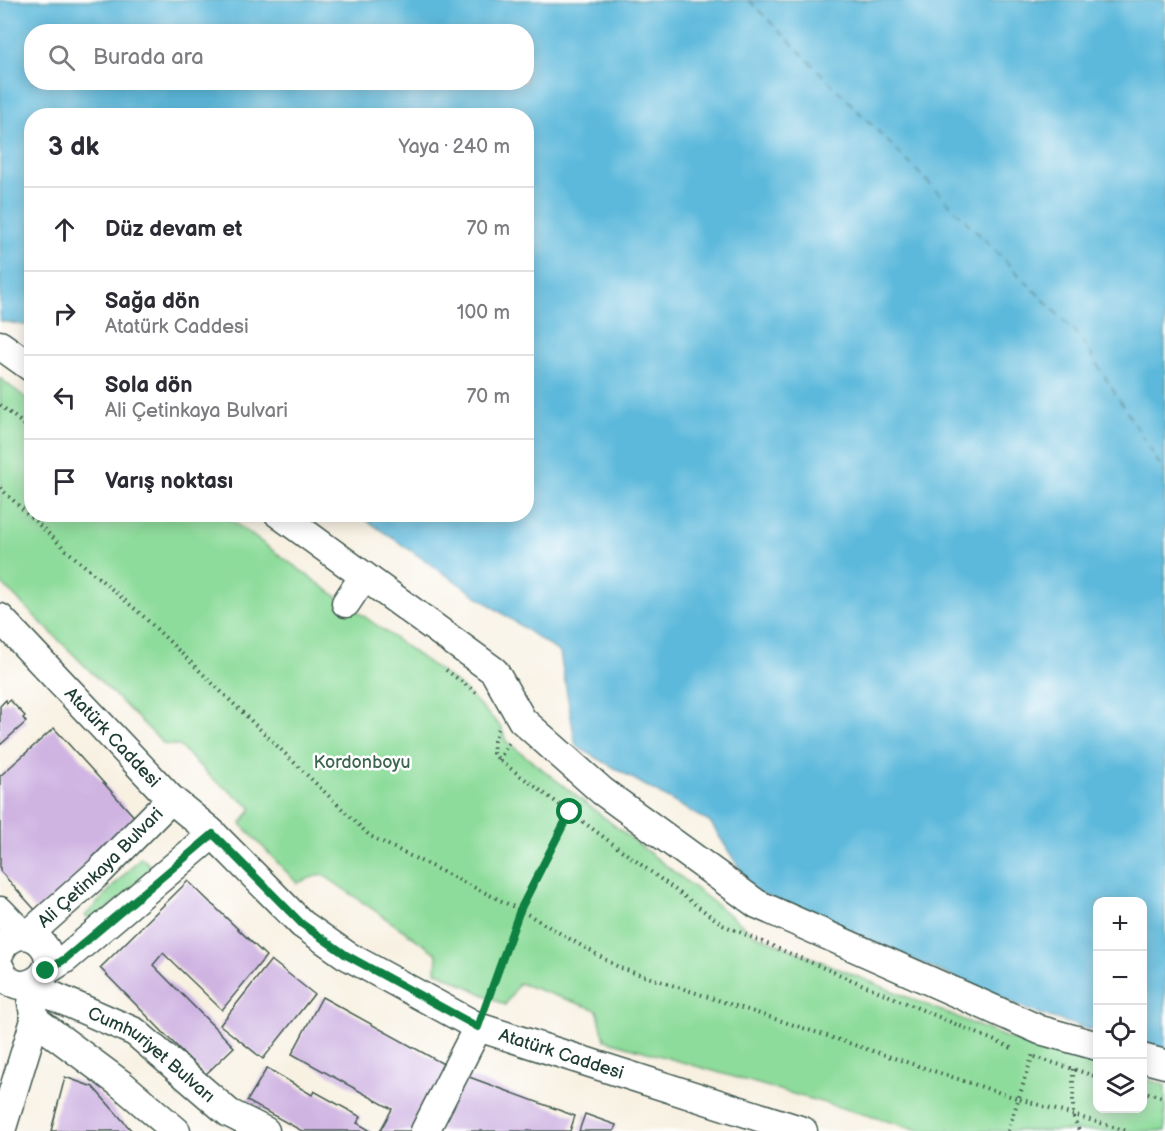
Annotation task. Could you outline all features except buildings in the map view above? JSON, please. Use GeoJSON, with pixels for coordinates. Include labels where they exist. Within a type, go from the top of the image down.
{"type":"FeatureCollection","features":[{"type":"Feature","properties":{"kind":"street"},"geometry":{"type":"LineString","coordinates":[[0,345],[24,362]]}},
{"type":"Feature","properties":{"kind":"street"},"geometry":{"type":"LineString","coordinates":[[290,522],[494,671],[522,720],[602,791],[757,904],[1040,1030],[1093,1045]]}},
{"type":"Feature","properties":{"kind":"street"},"geometry":{"type":"LineString","coordinates":[[346,603],[364,576]]}},
{"type":"Feature","properties":{"kind":"street","name":"Atatürk Caddesi"},"geometry":{"type":"LineString","coordinates":[[0,618],[171,799],[213,834],[302,924],[346,955],[478,1027],[803,1131]]}},
{"type":"Feature","properties":{"kind":"street","name":"Ali Çetinkaya Bulvari"},"geometry":{"type":"LineString","coordinates":[[0,951],[8,941],[26,935],[100,871],[171,799]]}},
{"type":"Feature","properties":{"kind":"street"},"geometry":{"type":"LineString","coordinates":[[37,980],[213,834]]}},
{"type":"Feature","properties":{"kind":"street"},"geometry":{"type":"LineString","coordinates":[[0,911],[26,935],[41,943],[48,956],[48,964],[37,980],[35,1020],[1,1131]]}},
{"type":"Feature","properties":{"kind":"street","name":"Cumhuriyet Bulvarı"},"geometry":{"type":"LineString","coordinates":[[0,970],[15,984],[37,980],[46,993],[135,1032],[227,1122],[265,1131]]}},
{"type":"Feature","properties":{"kind":"street"},"geometry":{"type":"LineString","coordinates":[[35,1020],[121,1084],[176,1131]]}},
{"type":"Feature","properties":{"kind":"street"},"geometry":{"type":"LineString","coordinates":[[425,1131],[478,1027]]}},
{"type":"Feature","properties":{"kind":"street"},"geometry":{"type":"LineString","coordinates":[[1147,1059],[1165,1064]]}},
{"type":"Feature","properties":{"kind":"path"},"geometry":{"type":"LineString","coordinates":[[0,405],[24,424]]}},
{"type":"Feature","properties":{"kind":"path"},"geometry":{"type":"LineString","coordinates":[[0,488],[24,511]]}},
{"type":"Feature","properties":{"kind":"path"},"geometry":{"type":"LineString","coordinates":[[36,522],[142,615],[370,836],[520,910],[620,968],[1019,1099],[1127,1131]]}},
{"type":"Feature","properties":{"kind":"path"},"geometry":{"type":"LineString","coordinates":[[478,1027],[520,910],[570,812],[602,791]]}},
{"type":"Feature","properties":{"kind":"path"},"geometry":{"type":"LineString","coordinates":[[1008,1131],[1040,1030]]}},
{"type":"Feature","properties":{"kind":"path"},"geometry":{"type":"LineString","coordinates":[[1073,1069],[1073,1115],[1079,1131]]}},
{"type":"Feature","properties":{"kind":"path"},"geometry":{"type":"LineString","coordinates":[[1147,1092],[1165,1098]]}},
{"type":"Feature","properties":{"kind":"green space","name":"Kordonboyu"},"geometry":{"type":"Polygon","coordinates":[[[0,378],[24,397],[24,522],[234,522],[462,687],[501,727],[506,741],[754,934],[1005,1037],[1093,1064],[1093,1113],[1147,1113],[1147,1079],[1165,1085],[1165,1131],[922,1131],[605,1040],[597,1010],[519,983],[505,1005],[436,971],[437,954],[322,874],[297,883],[241,824],[252,808],[212,778],[179,746],[164,744],[0,582],[0,378]]]}},
{"type":"Feature","properties":{"kind":"green space"},"geometry":{"type":"Polygon","coordinates":[[[141,857],[154,869],[94,921],[85,916],[141,857]]]}},
{"type":"Feature","properties":{"kind":"water"},"geometry":{"type":"Polygon","coordinates":[[[0,0],[1165,0],[1165,1053],[1147,1047],[1147,897],[1093,897],[1093,1031],[1031,1011],[753,890],[711,823],[576,746],[560,653],[369,522],[534,522],[534,108],[24,108],[24,325],[0,321],[0,0]]]}},
{"type":"Feature","properties":{"kind":"ferry route"},"geometry":{"type":"LineString","coordinates":[[749,0],[1080,337],[1165,473]]}},
{"type":"Feature","properties":{"kind":"route"},"geometry":{"type":"LineString","coordinates":[[46,971],[65,959],[213,834],[302,924],[346,955],[478,1027],[520,910],[570,812]]}}]}
